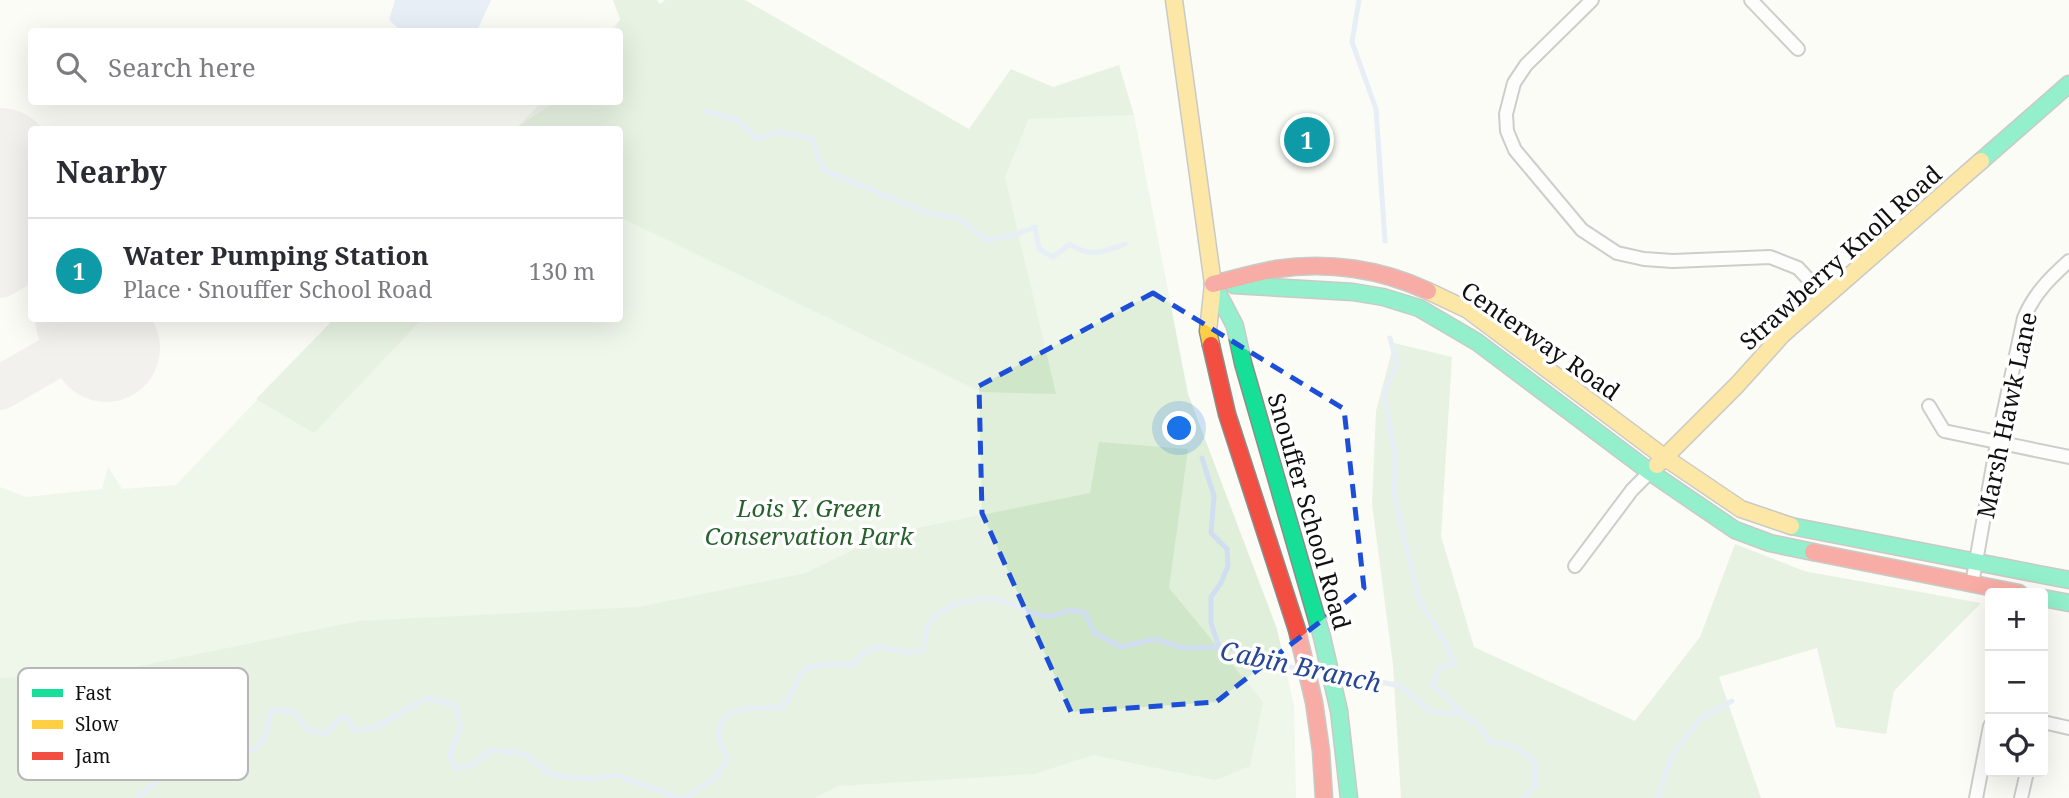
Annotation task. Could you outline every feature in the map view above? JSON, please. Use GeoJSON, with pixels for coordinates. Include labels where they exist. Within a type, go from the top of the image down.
{"type":"FeatureCollection","features":[{"type":"Feature","properties":{"kind":"street","name":"Snouffer School Road"},"geometry":{"type":"LineString","coordinates":[[1174,0],[1213,284],[1208,331],[1227,414],[1297,630],[1314,702],[1324,798]]}},
{"type":"Feature","properties":{"kind":"street"},"geometry":{"type":"LineString","coordinates":[[1592,0],[1526,65],[1514,83],[1506,114],[1507,131],[1515,149],[1582,230],[1617,253],[1644,260],[1672,261],[1770,257],[1798,268],[1825,297]]}},
{"type":"Feature","properties":{"kind":"street"},"geometry":{"type":"LineString","coordinates":[[1751,0],[1798,49]]}},
{"type":"Feature","properties":{"kind":"street","name":"Strawberry Knoll Road"},"geometry":{"type":"LineString","coordinates":[[1650,472],[1737,385],[1783,334],[2069,84]]}},
{"type":"Feature","properties":{"kind":"street","name":"Marsh Hawk Lane"},"geometry":{"type":"LineString","coordinates":[[1972,584],[1997,443],[2024,318],[2032,299],[2069,261]]}},
{"type":"Feature","properties":{"kind":"street","name":"Centerway Road"},"geometry":{"type":"LineString","coordinates":[[1213,284],[1277,269],[1344,267],[1382,273],[1468,310],[1664,457],[1741,509],[1783,525],[2069,580]]}},
{"type":"Feature","properties":{"kind":"street","name":"Snouffer School Road"},"geometry":{"type":"LineString","coordinates":[[1213,284],[1235,326],[1243,363],[1322,637],[1339,711],[1349,798]]}},
{"type":"Feature","properties":{"kind":"street","name":"Centerway Road"},"geometry":{"type":"LineString","coordinates":[[1213,284],[1353,292],[1382,297],[1419,309],[1477,342],[1650,472],[1735,530],[1770,543],[1993,588]]}},
{"type":"Feature","properties":{"kind":"street"},"geometry":{"type":"LineString","coordinates":[[1929,406],[1944,431],[2069,457]]}},
{"type":"Feature","properties":{"kind":"street"},"geometry":{"type":"LineString","coordinates":[[1575,566],[1632,490],[1650,472]]}},
{"type":"Feature","properties":{"kind":"street"},"geometry":{"type":"LineString","coordinates":[[2048,599],[2069,603]]}},
{"type":"Feature","properties":{"kind":"street"},"geometry":{"type":"LineString","coordinates":[[2048,723],[2069,728]]}},
{"type":"Feature","properties":{"kind":"street"},"geometry":{"type":"LineString","coordinates":[[1976,798],[1985,752]]}},
{"type":"Feature","properties":{"kind":"street"},"geometry":{"type":"LineString","coordinates":[[2021,798],[2026,777]]}},
{"type":"Feature","properties":{"kind":"highlighted area"},"geometry":{"type":"Polygon","coordinates":[[[1153,293],[1344,409],[1364,588],[1216,702],[1071,712],[982,513],[979,386],[1153,293]]]}},
{"type":"Feature","properties":{"kind":"green space"},"geometry":{"type":"Polygon","coordinates":[[[613,0],[657,0],[660,4],[665,0],[745,0],[969,129],[1011,69],[1053,87],[1119,65],[1134,115],[1029,119],[1005,177],[1056,394],[981,392],[623,218],[623,126],[519,126],[551,105],[623,105],[623,28],[616,28],[620,19],[613,0]]]}},
{"type":"Feature","properties":{"kind":"green space","name":"Lois Y. Green Conservation Park"},"geometry":{"type":"Polygon","coordinates":[[[621,19],[1036,311],[1005,177],[1029,119],[1134,115],[1188,394],[1277,629],[1294,706],[1296,798],[0,798],[0,487],[26,497],[102,489],[108,467],[122,489],[176,485],[331,322],[623,322],[623,126],[518,126],[539,105],[623,105],[623,28],[612,28],[621,19]]]}},
{"type":"Feature","properties":{"kind":"green space"},"geometry":{"type":"Polygon","coordinates":[[[331,322],[419,322],[314,433],[256,399],[331,322]]]}},
{"type":"Feature","properties":{"kind":"green space"},"geometry":{"type":"Polygon","coordinates":[[[1394,343],[1452,357],[1441,536],[1474,647],[1635,721],[1700,637],[1735,544],[1804,571],[1981,603],[1894,691],[1886,734],[1836,727],[1817,648],[1719,677],[1761,798],[1401,798],[1393,665],[1372,504],[1376,411],[1394,343]]]}},
{"type":"Feature","properties":{"kind":"green space"},"geometry":{"type":"Polygon","coordinates":[[[1099,442],[1188,449],[1169,588],[1263,702],[1250,766],[1216,780],[1093,755],[1034,774],[838,786],[815,798],[0,798],[0,678],[18,677],[18,780],[248,780],[248,668],[130,668],[359,621],[639,607],[806,573],[883,535],[1090,493],[1099,442]]]}},
{"type":"Feature","properties":{"kind":"water"},"geometry":{"type":"Polygon","coordinates":[[[395,0],[491,0],[478,28],[398,28],[389,20],[395,0]]]}},
{"type":"Feature","properties":{"kind":"waterway"},"geometry":{"type":"LineString","coordinates":[[1359,0],[1352,42],[1376,109],[1385,241]]}},
{"type":"Feature","properties":{"kind":"waterway"},"geometry":{"type":"LineString","coordinates":[[705,111],[738,120],[756,139],[776,132],[812,138],[823,170],[928,213],[959,218],[986,240],[1012,236],[1035,227],[1039,249],[1053,257],[1070,244],[1090,252],[1125,244]]}},
{"type":"Feature","properties":{"kind":"waterway"},"geometry":{"type":"LineString","coordinates":[[1390,338],[1397,364],[1384,391],[1395,458],[1394,494],[1419,599],[1455,663],[1441,667],[1432,684],[1463,714]]}},
{"type":"Feature","properties":{"kind":"waterway"},"geometry":{"type":"LineString","coordinates":[[1202,458],[1214,496],[1211,533],[1227,549],[1228,566],[1211,597],[1211,623],[1219,647]]}},
{"type":"Feature","properties":{"kind":"waterway","name":"Cabin Branch"},"geometry":{"type":"LineString","coordinates":[[685,798],[715,778],[728,758],[719,736],[720,726],[732,713],[750,708],[779,708],[787,701],[804,669],[825,664],[852,665],[863,654],[879,647],[902,652],[923,649],[927,628],[939,613],[958,604],[979,599],[1005,601],[1044,616],[1054,616],[1066,611],[1085,613],[1094,633],[1121,647],[1155,639],[1183,648],[1227,647],[1283,666],[1400,686],[1431,712],[1463,714],[1479,726],[1491,742],[1514,746],[1535,762],[1535,786],[1523,798]]}},
{"type":"Feature","properties":{"kind":"waterway","name":"Cabin Branch"},"geometry":{"type":"LineString","coordinates":[[248,749],[255,749],[266,735],[271,710],[293,711],[308,730],[326,734],[338,720],[348,717],[354,730],[375,728],[427,698],[455,705],[461,726],[449,757],[456,768],[471,766],[491,750],[525,754],[552,775],[591,779],[615,775],[681,798]]}},
{"type":"Feature","properties":{"kind":"waterway"},"geometry":{"type":"LineString","coordinates":[[1658,798],[1671,757],[1699,720],[1732,701]]}},
{"type":"Feature","properties":{"kind":"waterway","name":"Cabin Branch"},"geometry":{"type":"LineString","coordinates":[[137,798],[159,780]]}},
{"type":"Feature","properties":{"kind":"taxiway"},"geometry":{"type":"LineString","coordinates":[[0,276],[28,260]]}},
{"type":"Feature","properties":{"kind":"taxiway"},"geometry":{"type":"LineString","coordinates":[[0,388],[97,332]]}},
{"type":"Feature","properties":{"kind":"runway"},"geometry":{"type":"LineString","coordinates":[[0,162],[28,210]]}},
{"type":"Feature","properties":{"kind":"runway"},"geometry":{"type":"LineString","coordinates":[[91,322],[106,348]]}},
{"type":"Feature","properties":{"kind":"traffic: fast"},"geometry":{"type":"LineString","coordinates":[[1981,161],[2069,84]]}},
{"type":"Feature","properties":{"kind":"traffic: fast"},"geometry":{"type":"LineString","coordinates":[[1213,284],[1235,326],[1243,363],[1322,637],[1339,711],[1349,798]]}},
{"type":"Feature","properties":{"kind":"traffic: fast"},"geometry":{"type":"LineString","coordinates":[[1234,285],[1353,292],[1383,297],[1419,308],[1477,342],[1650,472],[1735,530],[1770,543],[1813,552]]}},
{"type":"Feature","properties":{"kind":"traffic: fast"},"geometry":{"type":"LineString","coordinates":[[1791,526],[2069,580]]}},
{"type":"Feature","properties":{"kind":"traffic: fast"},"geometry":{"type":"LineString","coordinates":[[2048,599],[2069,603]]}},
{"type":"Feature","properties":{"kind":"traffic: slow"},"geometry":{"type":"LineString","coordinates":[[1174,0],[1213,284],[1208,331],[1211,345]]}},
{"type":"Feature","properties":{"kind":"traffic: slow"},"geometry":{"type":"LineString","coordinates":[[1657,465],[1737,385],[1783,334],[1981,161]]}},
{"type":"Feature","properties":{"kind":"traffic: slow"},"geometry":{"type":"LineString","coordinates":[[1428,291],[1468,310],[1664,457],[1741,509],[1791,526]]}},
{"type":"Feature","properties":{"kind":"traffic: jam"},"geometry":{"type":"LineString","coordinates":[[1213,284],[1276,269],[1315,266],[1373,272],[1428,291]]}},
{"type":"Feature","properties":{"kind":"traffic: jam"},"geometry":{"type":"LineString","coordinates":[[1211,345],[1227,414],[1297,630],[1314,702],[1324,798]]}},
{"type":"Feature","properties":{"kind":"traffic: jam"},"geometry":{"type":"LineString","coordinates":[[1813,552],[1994,588]]}},
{"type":"Feature","properties":{"kind":"place","name":"Water Pumping Station"},"geometry":{"type":"Point","coordinates":[1307,140]}}]}
